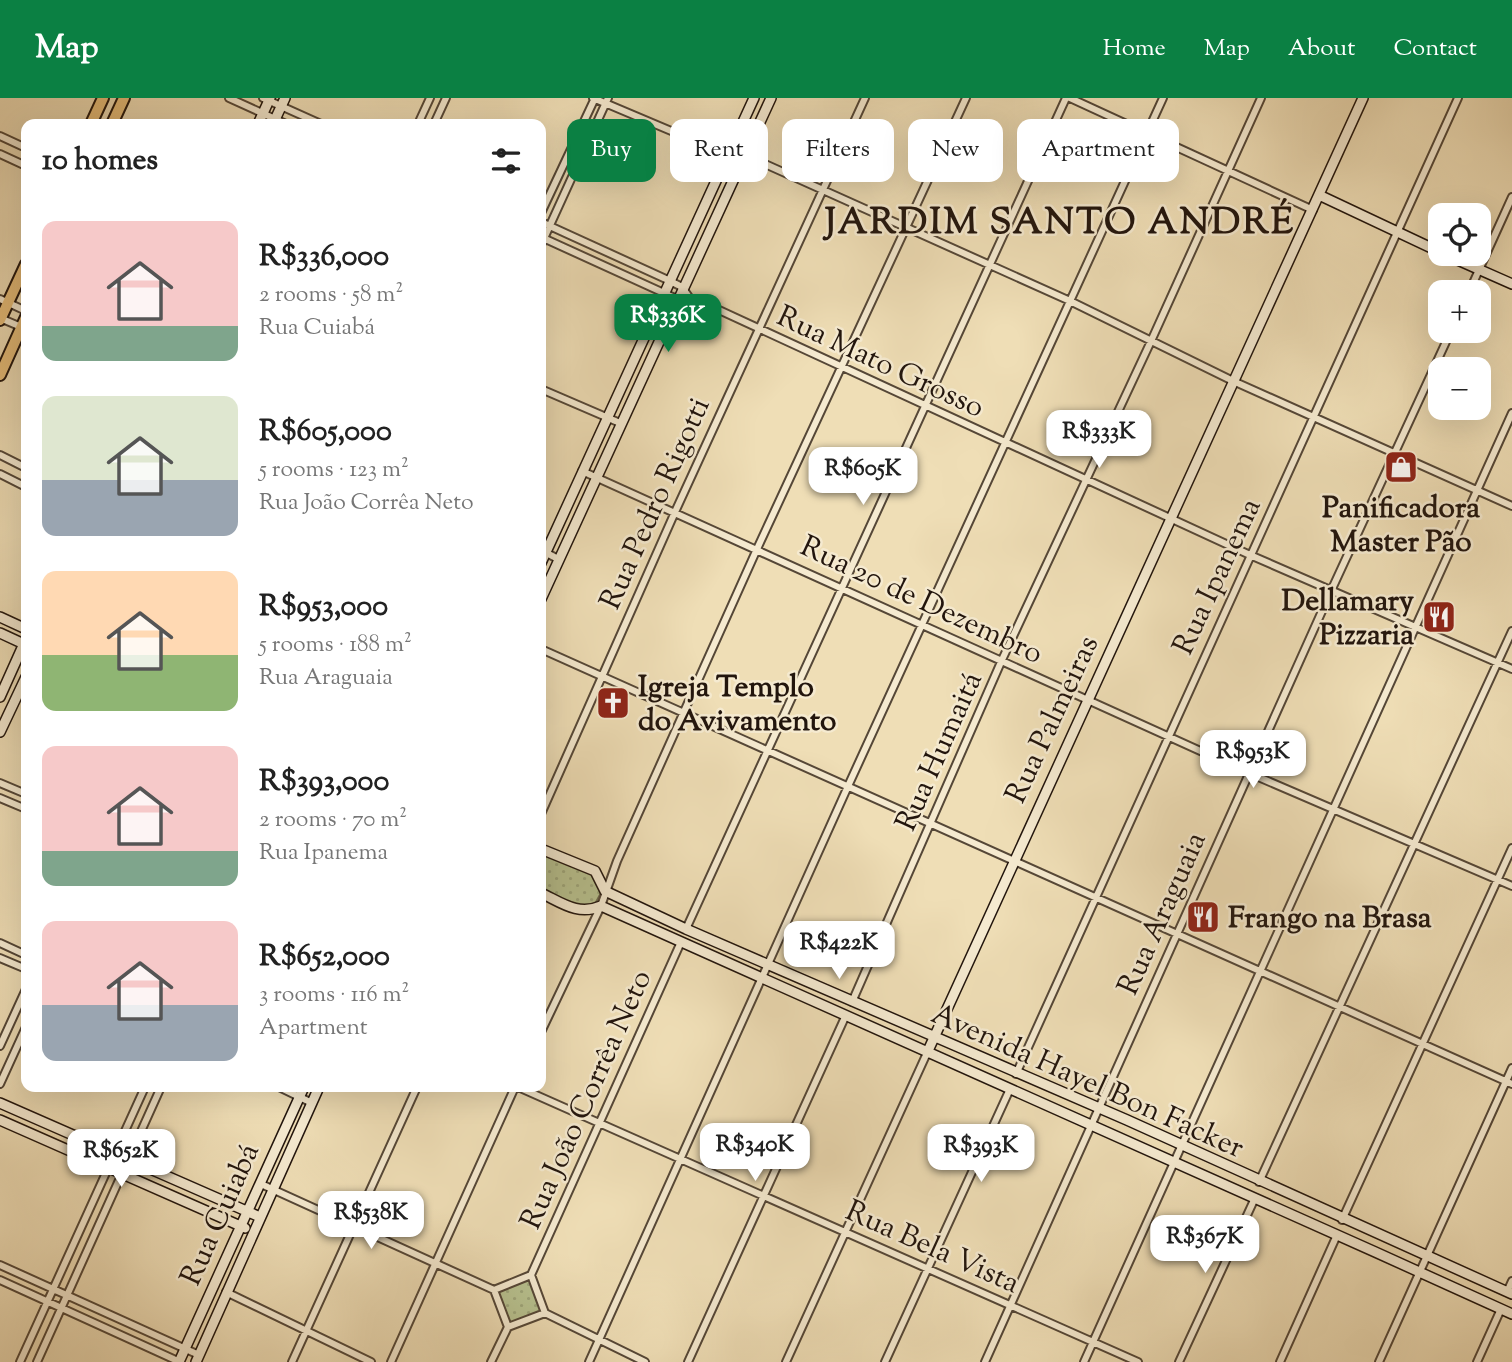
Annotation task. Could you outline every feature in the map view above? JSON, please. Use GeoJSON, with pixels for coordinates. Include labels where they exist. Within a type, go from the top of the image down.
{"type":"FeatureCollection","features":[{"type":"Feature","properties":{"kind":"main road"},"geometry":{"type":"LineString","coordinates":[[93,119],[103,98]]}},
{"type":"Feature","properties":{"kind":"main road"},"geometry":{"type":"LineString","coordinates":[[115,119],[124,98]]}},
{"type":"Feature","properties":{"kind":"main road"},"geometry":{"type":"LineString","coordinates":[[0,319],[4,301],[21,272]]}},
{"type":"Feature","properties":{"kind":"main road"},"geometry":{"type":"LineString","coordinates":[[0,375],[21,333]]}},
{"type":"Feature","properties":{"kind":"street"},"geometry":{"type":"LineString","coordinates":[[229,98],[270,119]]}},
{"type":"Feature","properties":{"kind":"street"},"geometry":{"type":"LineString","coordinates":[[420,119],[430,98]]}},
{"type":"Feature","properties":{"kind":"street"},"geometry":{"type":"LineString","coordinates":[[436,119],[446,98]]}},
{"type":"Feature","properties":{"kind":"street"},"geometry":{"type":"LineString","coordinates":[[546,202],[594,98],[608,101],[670,129]]}},
{"type":"Feature","properties":{"kind":"street"},"geometry":{"type":"LineString","coordinates":[[744,119],[754,98]]}},
{"type":"Feature","properties":{"kind":"street"},"geometry":{"type":"LineString","coordinates":[[761,119],[771,98]]}},
{"type":"Feature","properties":{"kind":"street","name":"Rua Pedro Rigotti"},"geometry":{"type":"LineString","coordinates":[[546,802],[675,512],[865,98]]}},
{"type":"Feature","properties":{"kind":"street"},"geometry":{"type":"LineString","coordinates":[[546,1021],[601,906],[605,891],[682,713],[966,98]]}},
{"type":"Feature","properties":{"kind":"street"},"geometry":{"type":"LineString","coordinates":[[686,929],[923,407],[1068,98],[1114,119]]}},
{"type":"Feature","properties":{"kind":"street"},"geometry":{"type":"LineString","coordinates":[[1154,119],[1163,98]]}},
{"type":"Feature","properties":{"kind":"street","name":"Rua Humaitá"},"geometry":{"type":"LineString","coordinates":[[852,1003],[1084,478],[1152,339],[1261,98]]}},
{"type":"Feature","properties":{"kind":"street","name":"Rua Palmeiras"},"geometry":{"type":"LineString","coordinates":[[786,1362],[1363,98]]}},
{"type":"Feature","properties":{"kind":"street","name":"Rua Ipanema"},"geometry":{"type":"LineString","coordinates":[[1016,1074],[1458,98]]}},
{"type":"Feature","properties":{"kind":"street"},"geometry":{"type":"LineString","coordinates":[[260,119],[267,99],[283,102],[312,119]]}},
{"type":"Feature","properties":{"kind":"street"},"geometry":{"type":"LineString","coordinates":[[546,233],[608,101]]}},
{"type":"Feature","properties":{"kind":"street"},"geometry":{"type":"LineString","coordinates":[[275,119],[283,102]]}},
{"type":"Feature","properties":{"kind":"street"},"geometry":{"type":"LineString","coordinates":[[0,136],[21,146]]}},
{"type":"Feature","properties":{"kind":"street"},"geometry":{"type":"LineString","coordinates":[[1179,149],[1313,211]]}},
{"type":"Feature","properties":{"kind":"street"},"geometry":{"type":"LineString","coordinates":[[0,154],[21,164]]}},
{"type":"Feature","properties":{"kind":"street"},"geometry":{"type":"LineString","coordinates":[[768,165],[1070,301],[1234,381],[1512,506]]}},
{"type":"Feature","properties":{"kind":"street"},"geometry":{"type":"LineString","coordinates":[[546,546],[715,182]]}},
{"type":"Feature","properties":{"kind":"street"},"geometry":{"type":"LineString","coordinates":[[546,587],[732,182]]}},
{"type":"Feature","properties":{"kind":"street"},"geometry":{"type":"LineString","coordinates":[[589,1362],[849,784],[1125,182]]}},
{"type":"Feature","properties":{"kind":"street"},"geometry":{"type":"LineString","coordinates":[[1319,195],[1428,247]]}},
{"type":"Feature","properties":{"kind":"street"},"geometry":{"type":"LineString","coordinates":[[1474,280],[1512,197]]}},
{"type":"Feature","properties":{"kind":"street"},"geometry":{"type":"LineString","coordinates":[[546,224],[682,287],[691,300]]}},
{"type":"Feature","properties":{"kind":"street","name":"Rua Mato Grosso"},"geometry":{"type":"LineString","coordinates":[[546,242],[677,299],[691,300],[758,329],[840,369],[1250,555],[1512,669]]}},
{"type":"Feature","properties":{"kind":"street"},"geometry":{"type":"LineString","coordinates":[[1470,266],[1512,284]]}},
{"type":"Feature","properties":{"kind":"street"},"geometry":{"type":"LineString","coordinates":[[4,301],[21,310]]}},
{"type":"Feature","properties":{"kind":"street"},"geometry":{"type":"LineString","coordinates":[[0,319],[21,324]]}},
{"type":"Feature","properties":{"kind":"street","name":"Rua Araguaia"},"geometry":{"type":"LineString","coordinates":[[985,1362],[1093,1125],[1176,933],[1446,343]]}},
{"type":"Feature","properties":{"kind":"street"},"geometry":{"type":"LineString","coordinates":[[546,391],[620,422]]}},
{"type":"Feature","properties":{"kind":"street"},"geometry":{"type":"LineString","coordinates":[[1084,1362],[1512,413]]}},
{"type":"Feature","properties":{"kind":"street"},"geometry":{"type":"LineString","coordinates":[[0,455],[21,466]]}},
{"type":"Feature","properties":{"kind":"street","name":"Rua 20 de Dezembro"},"geometry":{"type":"LineString","coordinates":[[582,471],[1001,662],[1333,810],[1512,886]]}},
{"type":"Feature","properties":{"kind":"street"},"geometry":{"type":"LineString","coordinates":[[0,474],[21,484]]}},
{"type":"Feature","properties":{"kind":"street"},"geometry":{"type":"LineString","coordinates":[[546,553],[558,559]]}},
{"type":"Feature","properties":{"kind":"street"},"geometry":{"type":"LineString","coordinates":[[0,617],[21,627]]}},
{"type":"Feature","properties":{"kind":"street"},"geometry":{"type":"LineString","coordinates":[[1259,1182],[1512,631]]}},
{"type":"Feature","properties":{"kind":"street"},"geometry":{"type":"LineString","coordinates":[[0,634],[21,640]]}},
{"type":"Feature","properties":{"kind":"street"},"geometry":{"type":"LineString","coordinates":[[546,651],[849,784],[1013,861],[1509,1082]]}},
{"type":"Feature","properties":{"kind":"street"},"geometry":{"type":"LineString","coordinates":[[0,697],[21,653]]}},
{"type":"Feature","properties":{"kind":"street"},"geometry":{"type":"LineString","coordinates":[[0,732],[21,688]]}},
{"type":"Feature","properties":{"kind":"street"},"geometry":{"type":"LineString","coordinates":[[0,783],[21,792]]}},
{"type":"Feature","properties":{"kind":"street"},"geometry":{"type":"LineString","coordinates":[[0,798],[21,807]]}},
{"type":"Feature","properties":{"kind":"street"},"geometry":{"type":"LineString","coordinates":[[1342,1220],[1512,848]]}},
{"type":"Feature","properties":{"kind":"street","name":"Avenida Hayel Bon Facker"},"geometry":{"type":"LineString","coordinates":[[546,851],[594,871],[605,891],[686,929],[933,1039],[1099,1108],[1342,1220],[1510,1293]]}},
{"type":"Feature","properties":{"kind":"street","name":"Avenida Hayel Bon Facker"},"geometry":{"type":"LineString","coordinates":[[546,894],[587,912],[601,906],[762,981],[846,1015],[1512,1314]]}},
{"type":"Feature","properties":{"kind":"street","name":"Rua João Corrêa Neto"},"geometry":{"type":"LineString","coordinates":[[531,1275],[681,942]]}},
{"type":"Feature","properties":{"kind":"street"},"geometry":{"type":"LineString","coordinates":[[0,943],[21,953]]}},
{"type":"Feature","properties":{"kind":"street"},"geometry":{"type":"LineString","coordinates":[[0,958],[21,968]]}},
{"type":"Feature","properties":{"kind":"street"},"geometry":{"type":"LineString","coordinates":[[0,1046],[21,1000]]}},
{"type":"Feature","properties":{"kind":"street"},"geometry":{"type":"LineString","coordinates":[[688,1362],[846,1015]]}},
{"type":"Feature","properties":{"kind":"street"},"geometry":{"type":"LineString","coordinates":[[0,1084],[21,1038]]}},
{"type":"Feature","properties":{"kind":"street"},"geometry":{"type":"LineString","coordinates":[[1379,1362],[1426,1255],[1509,1082],[1512,1068]]}},
{"type":"Feature","properties":{"kind":"street"},"geometry":{"type":"LineString","coordinates":[[885,1362],[1010,1088]]}},
{"type":"Feature","properties":{"kind":"street"},"geometry":{"type":"LineString","coordinates":[[20,1362],[143,1092]]}},
{"type":"Feature","properties":{"kind":"street"},"geometry":{"type":"LineString","coordinates":[[37,1362],[159,1092]]}},
{"type":"Feature","properties":{"kind":"street"},"geometry":{"type":"LineString","coordinates":[[289,1092],[312,1103]]}},
{"type":"Feature","properties":{"kind":"street","name":"Rua Cuiabá"},"geometry":{"type":"LineString","coordinates":[[179,1362],[302,1092]]}},
{"type":"Feature","properties":{"kind":"street","name":"Rua Cuiabá"},"geometry":{"type":"LineString","coordinates":[[197,1358],[315,1092]]}},
{"type":"Feature","properties":{"kind":"street"},"geometry":{"type":"LineString","coordinates":[[292,1362],[415,1092]]}},
{"type":"Feature","properties":{"kind":"street"},"geometry":{"type":"LineString","coordinates":[[391,1362],[514,1092]]}},
{"type":"Feature","properties":{"kind":"street","name":"Rua Bela Vista"},"geometry":{"type":"LineString","coordinates":[[527,1092],[1138,1362]]}},
{"type":"Feature","properties":{"kind":"street"},"geometry":{"type":"LineString","coordinates":[[0,1103],[260,1217]]}},
{"type":"Feature","properties":{"kind":"street"},"geometry":{"type":"LineString","coordinates":[[0,1120],[254,1232]]}},
{"type":"Feature","properties":{"kind":"street"},"geometry":{"type":"LineString","coordinates":[[261,1184],[494,1290],[531,1275],[545,1313],[645,1362]]}},
{"type":"Feature","properties":{"kind":"street"},"geometry":{"type":"LineString","coordinates":[[1179,1362],[1255,1198]]}},
{"type":"Feature","properties":{"kind":"street"},"geometry":{"type":"LineString","coordinates":[[1280,1362],[1337,1235]]}},
{"type":"Feature","properties":{"kind":"street"},"geometry":{"type":"LineString","coordinates":[[0,1265],[185,1349],[197,1358]]}},
{"type":"Feature","properties":{"kind":"street"},"geometry":{"type":"LineString","coordinates":[[0,1280],[179,1362]]}},
{"type":"Feature","properties":{"kind":"street"},"geometry":{"type":"LineString","coordinates":[[1510,1293],[1512,1281]]}},
{"type":"Feature","properties":{"kind":"street"},"geometry":{"type":"LineString","coordinates":[[494,1290],[508,1327]]}},
{"type":"Feature","properties":{"kind":"street"},"geometry":{"type":"LineString","coordinates":[[226,1292],[371,1362]]}},
{"type":"Feature","properties":{"kind":"street"},"geometry":{"type":"LineString","coordinates":[[1477,1362],[1501,1309]]}},
{"type":"Feature","properties":{"kind":"street"},"geometry":{"type":"LineString","coordinates":[[491,1362],[508,1327],[545,1313]]}},
{"type":"Feature","properties":{"kind":"green space"},"geometry":{"type":"Polygon","coordinates":[[[546,853],[595,875],[602,891],[595,904],[582,908],[546,891],[546,853]]]}},
{"type":"Feature","properties":{"kind":"green space"},"geometry":{"type":"Polygon","coordinates":[[[530,1278],[542,1312],[509,1325],[496,1291],[530,1278]]]}},
{"type":"Feature","properties":{"kind":"place","name":"Panificadora Master Pão"},"geometry":{"type":"Point","coordinates":[1401,467]}},
{"type":"Feature","properties":{"kind":"place","name":"Dellamary Pizzaria"},"geometry":{"type":"Point","coordinates":[1439,617]}},
{"type":"Feature","properties":{"kind":"place","name":"Igreja Templo do Avivamento"},"geometry":{"type":"Point","coordinates":[613,703]}},
{"type":"Feature","properties":{"kind":"place","name":"Frango na Brasa"},"geometry":{"type":"Point","coordinates":[1203,917]}},
{"type":"Feature","properties":{"kind":"district","name":"JARDIM SANTO ANDRÉ"},"geometry":{"type":"Point","coordinates":[1060,220]}}]}
